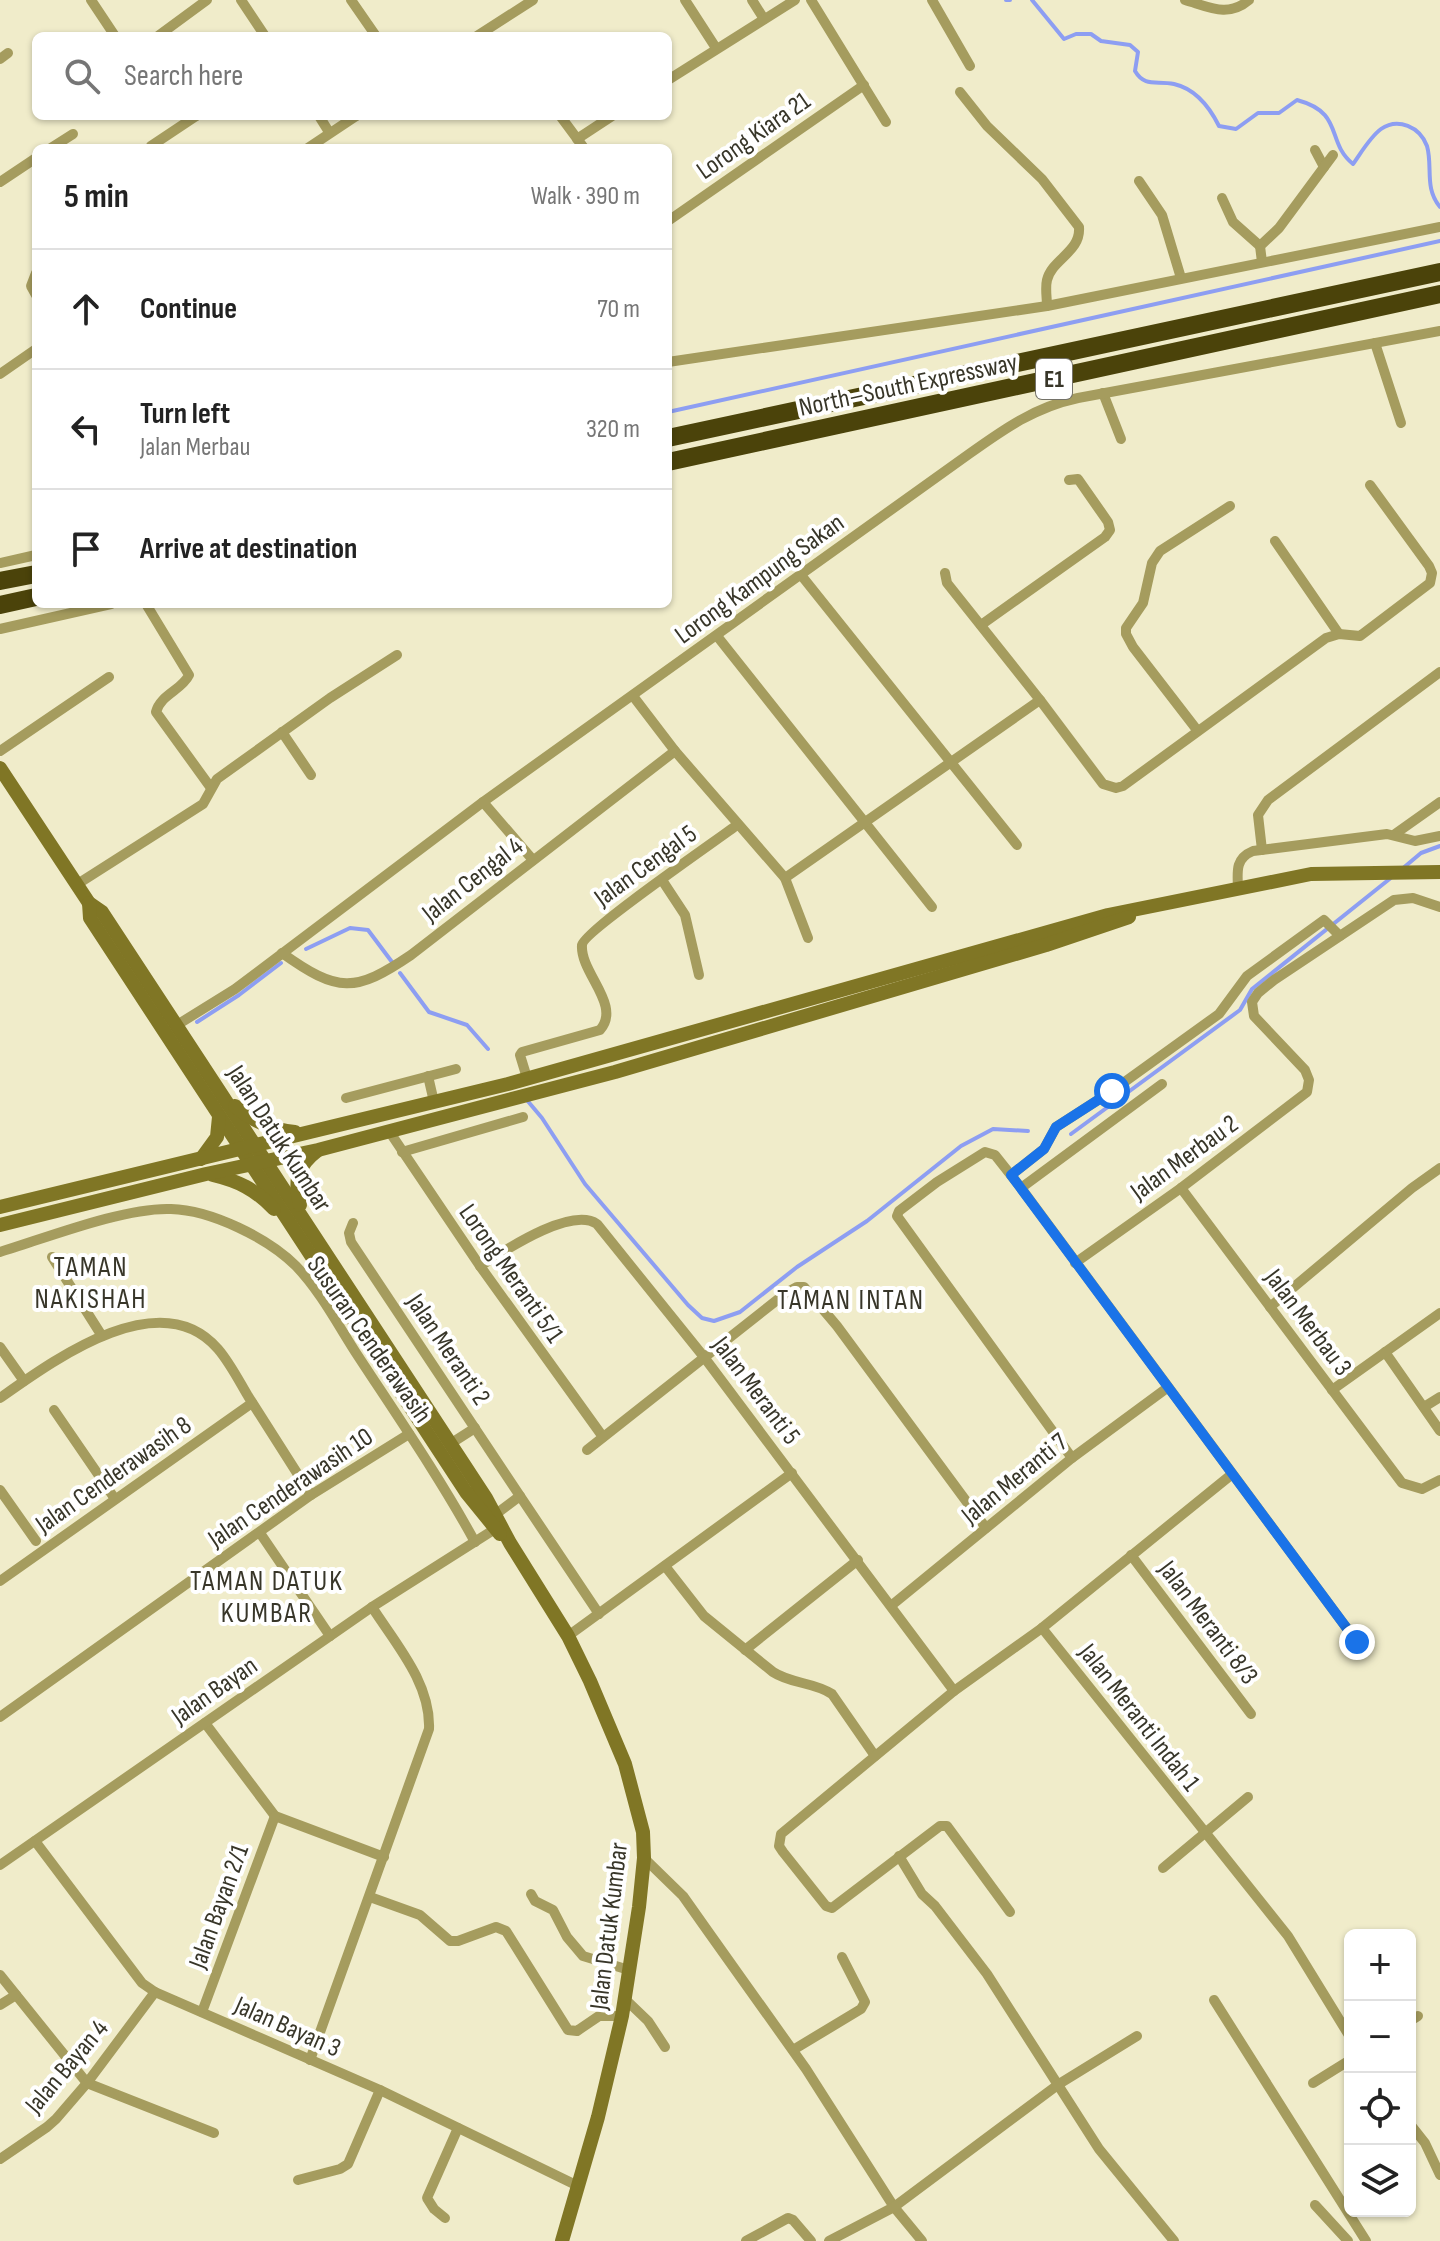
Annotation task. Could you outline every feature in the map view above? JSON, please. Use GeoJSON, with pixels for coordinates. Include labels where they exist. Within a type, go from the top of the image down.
{"type":"FeatureCollection","features":[{"type":"Feature","properties":{"kind":"highway","name":"North–South Expressway"},"geometry":{"type":"LineString","coordinates":[[672,437],[1440,272]]}},
{"type":"Feature","properties":{"kind":"highway","name":"North–South Expressway"},"geometry":{"type":"LineString","coordinates":[[672,461],[1440,294]]}},
{"type":"Feature","properties":{"kind":"highway"},"geometry":{"type":"LineString","coordinates":[[0,581],[32,575]]}},
{"type":"Feature","properties":{"kind":"highway"},"geometry":{"type":"LineString","coordinates":[[0,605],[32,598]]}},
{"type":"Feature","properties":{"kind":"main road","name":"Jalan Datuk Kumbar"},"geometry":{"type":"LineString","coordinates":[[0,768],[218,1114],[249,1147]]}},
{"type":"Feature","properties":{"kind":"main road"},"geometry":{"type":"LineString","coordinates":[[0,1207],[527,1078],[1042,932],[1238,887],[1311,874],[1440,872]]}},
{"type":"Feature","properties":{"kind":"main road"},"geometry":{"type":"LineString","coordinates":[[0,1225],[318,1150],[615,1072],[1097,929],[1155,906]]}},
{"type":"Feature","properties":{"kind":"main road","name":"Jalan Datuk Kumbar"},"geometry":{"type":"LineString","coordinates":[[90,911],[102,912],[177,1025],[223,1095],[296,1232],[473,1504],[495,1522]]}},
{"type":"Feature","properties":{"kind":"main road"},"geometry":{"type":"LineString","coordinates":[[223,1095],[254,1121],[272,1129],[312,1131]]}},
{"type":"Feature","properties":{"kind":"main road"},"geometry":{"type":"LineString","coordinates":[[201,1159],[220,1132],[218,1114]]}},
{"type":"Feature","properties":{"kind":"main road"},"geometry":{"type":"LineString","coordinates":[[302,1215],[297,1177],[305,1160],[318,1150]]}},
{"type":"Feature","properties":{"kind":"main road","name":"Jalan Datuk Kumbar"},"geometry":{"type":"LineString","coordinates":[[259,1163],[302,1215],[450,1444],[495,1522],[568,1636],[625,1764],[643,1832],[644,1858],[622,2016],[598,2117],[562,2241]]}},
{"type":"Feature","properties":{"kind":"main road"},"geometry":{"type":"LineString","coordinates":[[206,1174],[249,1187],[296,1232]]}},
{"type":"Feature","properties":{"kind":"street"},"geometry":{"type":"LineString","coordinates":[[91,0],[112,32]]}},
{"type":"Feature","properties":{"kind":"street"},"geometry":{"type":"LineString","coordinates":[[163,32],[207,0]]}},
{"type":"Feature","properties":{"kind":"street"},"geometry":{"type":"LineString","coordinates":[[241,0],[262,32]]}},
{"type":"Feature","properties":{"kind":"street"},"geometry":{"type":"LineString","coordinates":[[352,0],[373,32]]}},
{"type":"Feature","properties":{"kind":"street"},"geometry":{"type":"LineString","coordinates":[[483,32],[533,0]]}},
{"type":"Feature","properties":{"kind":"street"},"geometry":{"type":"LineString","coordinates":[[685,0],[716,48]]}},
{"type":"Feature","properties":{"kind":"street"},"geometry":{"type":"LineString","coordinates":[[752,0],[764,19]]}},
{"type":"Feature","properties":{"kind":"street"},"geometry":{"type":"LineString","coordinates":[[672,77],[795,0]]}},
{"type":"Feature","properties":{"kind":"street"},"geometry":{"type":"LineString","coordinates":[[811,0],[886,122]]}},
{"type":"Feature","properties":{"kind":"street"},"geometry":{"type":"LineString","coordinates":[[932,0],[970,66]]}},
{"type":"Feature","properties":{"kind":"street"},"geometry":{"type":"LineString","coordinates":[[1185,0],[1222,11],[1237,9],[1249,0]]}},
{"type":"Feature","properties":{"kind":"street","name":"Lorong Kiara 21"},"geometry":{"type":"LineString","coordinates":[[672,218],[864,85]]}},
{"type":"Feature","properties":{"kind":"street"},"geometry":{"type":"LineString","coordinates":[[960,92],[987,126],[1042,179],[1079,227],[1076,243],[1049,274],[1046,282],[1047,306]]}},
{"type":"Feature","properties":{"kind":"street"},"geometry":{"type":"LineString","coordinates":[[154,144],[190,120]]}},
{"type":"Feature","properties":{"kind":"street"},"geometry":{"type":"LineString","coordinates":[[322,120],[329,132]]}},
{"type":"Feature","properties":{"kind":"street"},"geometry":{"type":"LineString","coordinates":[[313,144],[349,120]]}},
{"type":"Feature","properties":{"kind":"street"},"geometry":{"type":"LineString","coordinates":[[563,120],[580,144],[607,120]]}},
{"type":"Feature","properties":{"kind":"street"},"geometry":{"type":"LineString","coordinates":[[57,144],[73,134]]}},
{"type":"Feature","properties":{"kind":"street"},"geometry":{"type":"LineString","coordinates":[[1315,150],[1324,167]]}},
{"type":"Feature","properties":{"kind":"street"},"geometry":{"type":"LineString","coordinates":[[1260,246],[1279,228],[1333,155]]}},
{"type":"Feature","properties":{"kind":"street"},"geometry":{"type":"LineString","coordinates":[[0,182],[32,161]]}},
{"type":"Feature","properties":{"kind":"street"},"geometry":{"type":"LineString","coordinates":[[1139,181],[1162,215],[1181,278]]}},
{"type":"Feature","properties":{"kind":"street"},"geometry":{"type":"LineString","coordinates":[[1222,198],[1233,222],[1260,246],[1262,262]]}},
{"type":"Feature","properties":{"kind":"street"},"geometry":{"type":"LineString","coordinates":[[672,361],[1047,306],[1440,227]]}},
{"type":"Feature","properties":{"kind":"street","name":"Lorong Kampung Sakan"},"geometry":{"type":"LineString","coordinates":[[177,1025],[235,989],[483,802],[1012,424],[1043,407],[1103,393],[1440,331]]}},
{"type":"Feature","properties":{"kind":"street"},"geometry":{"type":"LineString","coordinates":[[1375,343],[1401,423]]}},
{"type":"Feature","properties":{"kind":"street"},"geometry":{"type":"LineString","coordinates":[[0,374],[32,352]]}},
{"type":"Feature","properties":{"kind":"street"},"geometry":{"type":"LineString","coordinates":[[1103,393],[1121,439]]}},
{"type":"Feature","properties":{"kind":"street"},"geometry":{"type":"LineString","coordinates":[[981,625],[1105,537],[1110,530],[1108,522],[1078,479],[1069,480]]}},
{"type":"Feature","properties":{"kind":"street"},"geometry":{"type":"LineString","coordinates":[[945,573],[947,583],[1103,784],[1108,787],[1123,786],[1326,638],[1339,634],[1354,637],[1366,632],[1425,588],[1432,579],[1429,566],[1370,485]]}},
{"type":"Feature","properties":{"kind":"street"},"geometry":{"type":"LineString","coordinates":[[1197,730],[1133,647],[1126,628],[1143,603],[1154,557],[1230,506]]}},
{"type":"Feature","properties":{"kind":"street"},"geometry":{"type":"LineString","coordinates":[[1275,541],[1339,634]]}},
{"type":"Feature","properties":{"kind":"street"},"geometry":{"type":"LineString","coordinates":[[0,563],[32,556]]}},
{"type":"Feature","properties":{"kind":"street"},"geometry":{"type":"LineString","coordinates":[[801,575],[1017,845]]}},
{"type":"Feature","properties":{"kind":"street"},"geometry":{"type":"LineString","coordinates":[[0,629],[93,608]]}},
{"type":"Feature","properties":{"kind":"street"},"geometry":{"type":"LineString","coordinates":[[148,608],[189,675],[159,703],[156,712],[211,788]]}},
{"type":"Feature","properties":{"kind":"street"},"geometry":{"type":"LineString","coordinates":[[717,636],[932,907]]}},
{"type":"Feature","properties":{"kind":"street"},"geometry":{"type":"LineString","coordinates":[[76,885],[203,804],[217,779],[397,655]]}},
{"type":"Feature","properties":{"kind":"street"},"geometry":{"type":"LineString","coordinates":[[1262,850],[1258,815],[1268,800],[1440,672]]}},
{"type":"Feature","properties":{"kind":"street"},"geometry":{"type":"LineString","coordinates":[[0,751],[109,677]]}},
{"type":"Feature","properties":{"kind":"street"},"geometry":{"type":"LineString","coordinates":[[633,696],[675,751],[785,878],[808,938]]}},
{"type":"Feature","properties":{"kind":"street"},"geometry":{"type":"LineString","coordinates":[[785,878],[1040,700]]}},
{"type":"Feature","properties":{"kind":"street"},"geometry":{"type":"LineString","coordinates":[[282,732],[311,775]]}},
{"type":"Feature","properties":{"kind":"street","name":"Jalan Cengal 4"},"geometry":{"type":"LineString","coordinates":[[282,953],[331,983],[352,984],[377,976],[411,955],[675,751]]}},
{"type":"Feature","properties":{"kind":"street"},"geometry":{"type":"LineString","coordinates":[[483,802],[533,860]]}},
{"type":"Feature","properties":{"kind":"street"},"geometry":{"type":"LineString","coordinates":[[1238,887],[1237,873],[1243,855],[1395,834],[1440,802]]}},
{"type":"Feature","properties":{"kind":"street","name":"Jalan Cengal 5"},"geometry":{"type":"LineString","coordinates":[[527,1078],[520,1055],[522,1052],[600,1030],[606,1022],[607,1012],[582,944],[595,929],[737,825]]}},
{"type":"Feature","properties":{"kind":"street"},"geometry":{"type":"LineString","coordinates":[[1395,834],[1401,839],[1415,841],[1440,836]]}},
{"type":"Feature","properties":{"kind":"street"},"geometry":{"type":"LineString","coordinates":[[662,880],[685,915],[699,975]]}},
{"type":"Feature","properties":{"kind":"street"},"geometry":{"type":"LineString","coordinates":[[1011,1175],[1044,1149],[1056,1127],[1219,1014],[1254,970],[1324,920],[1338,935],[1394,900],[1413,898],[1440,907]]}},
{"type":"Feature","properties":{"kind":"street","name":"Jalan Merbau 2"},"geometry":{"type":"LineString","coordinates":[[1075,1263],[1181,1188],[1307,1092],[1309,1080],[1305,1070],[1254,1016],[1252,1002],[1274,980],[1338,935]]}},
{"type":"Feature","properties":{"kind":"street"},"geometry":{"type":"LineString","coordinates":[[346,1098],[456,1069]]}},
{"type":"Feature","properties":{"kind":"street"},"geometry":{"type":"LineString","coordinates":[[428,1076],[434,1102]]}},
{"type":"Feature","properties":{"kind":"street"},"geometry":{"type":"LineString","coordinates":[[1021,1188],[1162,1084]]}},
{"type":"Feature","properties":{"kind":"street"},"geometry":{"type":"LineString","coordinates":[[402,1152],[523,1117]]}},
{"type":"Feature","properties":{"kind":"street","name":"Lorong Meranti 5/1"},"geometry":{"type":"LineString","coordinates":[[389,1131],[480,1266],[603,1437]]}},
{"type":"Feature","properties":{"kind":"street"},"geometry":{"type":"LineString","coordinates":[[1072,1458],[897,1216],[899,1211],[937,1182],[985,1152],[995,1155],[1021,1188],[1357,1642]]}},
{"type":"Feature","properties":{"kind":"street"},"geometry":{"type":"LineString","coordinates":[[1270,1307],[1440,1168]]}},
{"type":"Feature","properties":{"kind":"street","name":"Jalan Merbau 3"},"geometry":{"type":"LineString","coordinates":[[1181,1188],[1402,1483],[1422,1489],[1440,1480]]}},
{"type":"Feature","properties":{"kind":"street","name":"Susuran Cenderawasih"},"geometry":{"type":"LineString","coordinates":[[0,1252],[126,1215],[171,1208],[215,1217],[264,1241],[297,1267],[409,1434],[475,1542]]}},
{"type":"Feature","properties":{"kind":"street","name":"Jalan Meranti 5"},"geometry":{"type":"LineString","coordinates":[[480,1266],[526,1237],[579,1219],[591,1219],[704,1357],[954,1691]]}},
{"type":"Feature","properties":{"kind":"street","name":"Jalan Meranti 2"},"geometry":{"type":"LineString","coordinates":[[353,1223],[349,1233],[351,1242],[599,1614]]}},
{"type":"Feature","properties":{"kind":"street"},"geometry":{"type":"LineString","coordinates":[[52,1257],[102,1336]]}},
{"type":"Feature","properties":{"kind":"street"},"geometry":{"type":"LineString","coordinates":[[587,1450],[797,1287],[808,1290],[986,1528]]}},
{"type":"Feature","properties":{"kind":"street"},"geometry":{"type":"LineString","coordinates":[[1332,1390],[1440,1313]]}},
{"type":"Feature","properties":{"kind":"street"},"geometry":{"type":"LineString","coordinates":[[0,1398],[102,1336],[144,1322],[184,1326],[218,1349],[311,1495]]}},
{"type":"Feature","properties":{"kind":"street"},"geometry":{"type":"LineString","coordinates":[[0,1347],[24,1381]]}},
{"type":"Feature","properties":{"kind":"street"},"geometry":{"type":"LineString","coordinates":[[1385,1352],[1440,1431]]}},
{"type":"Feature","properties":{"kind":"street","name":"Jalan Meranti 7"},"geometry":{"type":"LineString","coordinates":[[892,1605],[1072,1458],[1167,1388]]}},
{"type":"Feature","properties":{"kind":"street"},"geometry":{"type":"LineString","coordinates":[[1424,1407],[1440,1397]]}},
{"type":"Feature","properties":{"kind":"street","name":"Jalan Cenderawasih 8"},"geometry":{"type":"LineString","coordinates":[[0,1581],[252,1403]]}},
{"type":"Feature","properties":{"kind":"street"},"geometry":{"type":"LineString","coordinates":[[54,1410],[115,1499]]}},
{"type":"Feature","properties":{"kind":"street"},"geometry":{"type":"LineString","coordinates":[[450,1444],[475,1428]]}},
{"type":"Feature","properties":{"kind":"street","name":"Jalan Cenderawasih 10"},"geometry":{"type":"LineString","coordinates":[[0,1717],[311,1495],[409,1434]]}},
{"type":"Feature","properties":{"kind":"street"},"geometry":{"type":"LineString","coordinates":[[568,1636],[792,1473]]}},
{"type":"Feature","properties":{"kind":"street"},"geometry":{"type":"LineString","coordinates":[[1010,1912],[947,1826],[940,1826],[830,1908],[779,1846],[781,1834],[954,1691],[1042,1628],[1231,1475]]}},
{"type":"Feature","properties":{"kind":"street"},"geometry":{"type":"LineString","coordinates":[[0,1490],[36,1541]]}},
{"type":"Feature","properties":{"kind":"street","name":"Jalan Bayan"},"geometry":{"type":"LineString","coordinates":[[0,1865],[372,1607],[475,1542],[520,1496]]}},
{"type":"Feature","properties":{"kind":"street"},"geometry":{"type":"LineString","coordinates":[[260,1533],[330,1636]]}},
{"type":"Feature","properties":{"kind":"street","name":"Jalan Meranti 8/3"},"geometry":{"type":"LineString","coordinates":[[1131,1555],[1251,1714]]}},
{"type":"Feature","properties":{"kind":"street"},"geometry":{"type":"LineString","coordinates":[[745,1650],[858,1560]]}},
{"type":"Feature","properties":{"kind":"street"},"geometry":{"type":"LineString","coordinates":[[665,1566],[704,1616],[745,1650],[784,1679],[832,1694],[875,1756]]}},
{"type":"Feature","properties":{"kind":"street"},"geometry":{"type":"LineString","coordinates":[[310,2060],[429,1729],[428,1705],[416,1677],[372,1607]]}},
{"type":"Feature","properties":{"kind":"street","name":"Jalan Meranti Indah 1"},"geometry":{"type":"LineString","coordinates":[[1042,1628],[1288,1936],[1344,2027]]}},
{"type":"Feature","properties":{"kind":"street"},"geometry":{"type":"LineString","coordinates":[[205,1723],[275,1816],[384,1857]]}},
{"type":"Feature","properties":{"kind":"street"},"geometry":{"type":"LineString","coordinates":[[1163,1868],[1248,1797]]}},
{"type":"Feature","properties":{"kind":"street","name":"Jalan Bayan 2/1"},"geometry":{"type":"LineString","coordinates":[[202,2012],[275,1816]]}},
{"type":"Feature","properties":{"kind":"street","name":"Jalan Bayan 3"},"geometry":{"type":"LineString","coordinates":[[35,1841],[142,1983],[155,1992],[380,2090],[578,2186]]}},
{"type":"Feature","properties":{"kind":"street"},"geometry":{"type":"LineString","coordinates":[[899,1856],[914,1883],[987,1974],[1099,2149],[1174,2241]]}},
{"type":"Feature","properties":{"kind":"street"},"geometry":{"type":"LineString","coordinates":[[644,1858],[683,1896],[793,2050],[894,2207],[922,2241]]}},
{"type":"Feature","properties":{"kind":"street"},"geometry":{"type":"LineString","coordinates":[[531,1894],[535,1901],[553,1910],[567,1937],[583,1956],[629,1970]]}},
{"type":"Feature","properties":{"kind":"street"},"geometry":{"type":"LineString","coordinates":[[370,1897],[420,1915],[450,1941],[496,1927],[506,1931],[568,2030],[577,2031],[599,2016],[622,2016]]}},
{"type":"Feature","properties":{"kind":"street"},"geometry":{"type":"LineString","coordinates":[[793,2050],[861,2009],[865,2002],[842,1957]]}},
{"type":"Feature","properties":{"kind":"street"},"geometry":{"type":"LineString","coordinates":[[0,1975],[87,2083],[214,2133]]}},
{"type":"Feature","properties":{"kind":"street","name":"Jalan Bayan 4"},"geometry":{"type":"LineString","coordinates":[[0,2159],[47,2127],[87,2083],[155,1992]]}},
{"type":"Feature","properties":{"kind":"street"},"geometry":{"type":"LineString","coordinates":[[0,2005],[16,1995]]}},
{"type":"Feature","properties":{"kind":"street"},"geometry":{"type":"LineString","coordinates":[[625,1999],[648,2021],[665,2047]]}},
{"type":"Feature","properties":{"kind":"street"},"geometry":{"type":"LineString","coordinates":[[1214,2000],[1366,2241]]}},
{"type":"Feature","properties":{"kind":"street"},"geometry":{"type":"LineString","coordinates":[[829,2241],[894,2207],[1059,2084],[1137,2036]]}},
{"type":"Feature","properties":{"kind":"street"},"geometry":{"type":"LineString","coordinates":[[1313,2083],[1344,2064]]}},
{"type":"Feature","properties":{"kind":"street"},"geometry":{"type":"LineString","coordinates":[[298,2180],[348,2164],[380,2090]]}},
{"type":"Feature","properties":{"kind":"street"},"geometry":{"type":"LineString","coordinates":[[445,2218],[427,2198],[458,2128]]}},
{"type":"Feature","properties":{"kind":"street"},"geometry":{"type":"LineString","coordinates":[[1416,2132],[1440,2175]]}},
{"type":"Feature","properties":{"kind":"street"},"geometry":{"type":"LineString","coordinates":[[1315,2205],[1348,2241]]}},
{"type":"Feature","properties":{"kind":"street"},"geometry":{"type":"LineString","coordinates":[[746,2241],[788,2218],[811,2241]]}},
{"type":"Feature","properties":{"kind":"waterway"},"geometry":{"type":"LineString","coordinates":[[1032,0],[1064,39],[1076,34],[1091,34],[1101,41],[1130,45],[1138,52],[1135,71],[1143,80],[1174,84],[1189,90],[1207,106],[1219,126],[1236,129],[1258,113],[1279,113],[1297,100],[1322,112],[1339,146],[1353,164],[1381,129],[1394,124],[1414,129],[1427,146],[1430,185],[1440,207]]}},
{"type":"Feature","properties":{"kind":"waterway"},"geometry":{"type":"LineString","coordinates":[[672,411],[1440,241]]}},
{"type":"Feature","properties":{"kind":"waterway"},"geometry":{"type":"LineString","coordinates":[[1402,869],[1421,853],[1440,846]]}},
{"type":"Feature","properties":{"kind":"waterway"},"geometry":{"type":"LineString","coordinates":[[1071,1134],[1240,1010],[1252,989],[1392,877]]}},
{"type":"Feature","properties":{"kind":"waterway"},"geometry":{"type":"LineString","coordinates":[[306,949],[350,928],[368,930],[392,962]]}},
{"type":"Feature","properties":{"kind":"waterway"},"geometry":{"type":"LineString","coordinates":[[197,1022],[281,963]]}},
{"type":"Feature","properties":{"kind":"waterway"},"geometry":{"type":"LineString","coordinates":[[400,973],[429,1012],[467,1025],[488,1049]]}},
{"type":"Feature","properties":{"kind":"waterway"},"geometry":{"type":"LineString","coordinates":[[526,1099],[585,1184],[688,1305],[702,1318],[714,1321],[740,1312],[797,1267],[867,1221],[961,1146],[993,1129],[1028,1131]]}},
{"type":"Feature","properties":{"kind":"district","name":"TAMAN NAKISHAH"},"geometry":{"type":"Point","coordinates":[91,1282]}},
{"type":"Feature","properties":{"kind":"district","name":"TAMAN INTAN"},"geometry":{"type":"Point","coordinates":[851,1299]}},
{"type":"Feature","properties":{"kind":"district","name":"TAMAN DATUK KUMBAR"},"geometry":{"type":"Point","coordinates":[267,1596]}},
{"type":"Feature","properties":{"kind":"route"},"geometry":{"type":"LineString","coordinates":[[1112,1091],[1056,1127],[1044,1149],[1011,1175],[1357,1642]]}}]}
